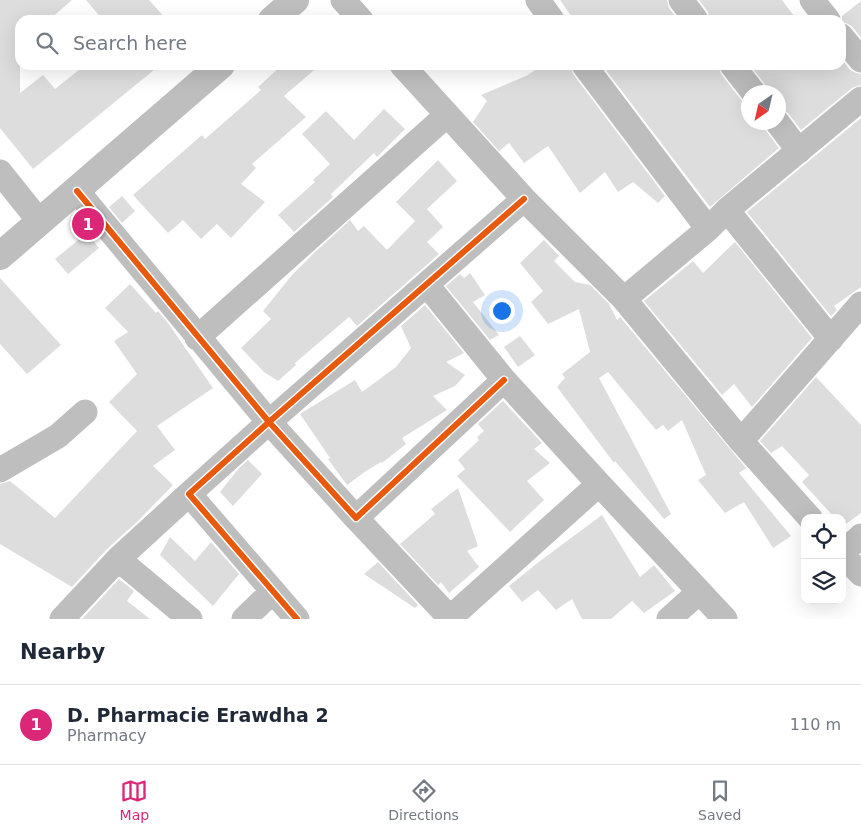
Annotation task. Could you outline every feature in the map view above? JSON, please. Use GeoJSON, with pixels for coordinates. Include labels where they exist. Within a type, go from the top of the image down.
{"type":"FeatureCollection","features":[{"type":"Feature","properties":{"kind":"street"},"geometry":{"type":"LineString","coordinates":[[278,15],[295,0]]}},
{"type":"Feature","properties":{"kind":"street"},"geometry":{"type":"LineString","coordinates":[[343,0],[356,15]]}},
{"type":"Feature","properties":{"kind":"street"},"geometry":{"type":"LineString","coordinates":[[538,0],[548,15]]}},
{"type":"Feature","properties":{"kind":"street"},"geometry":{"type":"LineString","coordinates":[[681,0],[692,15]]}},
{"type":"Feature","properties":{"kind":"street"},"geometry":{"type":"LineString","coordinates":[[812,0],[824,15]]}},
{"type":"Feature","properties":{"kind":"street"},"geometry":{"type":"LineString","coordinates":[[846,42],[861,60]]}},
{"type":"Feature","properties":{"kind":"street"},"geometry":{"type":"LineString","coordinates":[[0,256],[215,70]]}},
{"type":"Feature","properties":{"kind":"street"},"geometry":{"type":"LineString","coordinates":[[406,70],[524,199],[624,299],[740,441],[806,514]]}},
{"type":"Feature","properties":{"kind":"street"},"geometry":{"type":"LineString","coordinates":[[588,70],[708,229]]}},
{"type":"Feature","properties":{"kind":"street"},"geometry":{"type":"LineString","coordinates":[[736,70],[748,85]]}},
{"type":"Feature","properties":{"kind":"street"},"geometry":{"type":"LineString","coordinates":[[624,299],[708,229],[727,210],[861,99]]}},
{"type":"Feature","properties":{"kind":"street"},"geometry":{"type":"LineString","coordinates":[[197,338],[447,115]]}},
{"type":"Feature","properties":{"kind":"street"},"geometry":{"type":"LineString","coordinates":[[783,130],[799,151]]}},
{"type":"Feature","properties":{"kind":"street"},"geometry":{"type":"LineString","coordinates":[[0,172],[40,222]]}},
{"type":"Feature","properties":{"kind":"street"},"geometry":{"type":"LineString","coordinates":[[77,191],[268,422],[450,618],[598,484]]}},
{"type":"Feature","properties":{"kind":"street"},"geometry":{"type":"LineString","coordinates":[[62,619],[118,559],[268,422],[524,199]]}},
{"type":"Feature","properties":{"kind":"street"},"geometry":{"type":"LineString","coordinates":[[727,210],[831,339]]}},
{"type":"Feature","properties":{"kind":"street"},"geometry":{"type":"LineString","coordinates":[[427,285],[504,380],[598,484],[725,619]]}},
{"type":"Feature","properties":{"kind":"street"},"geometry":{"type":"LineString","coordinates":[[740,441],[861,304]]}},
{"type":"Feature","properties":{"kind":"street"},"geometry":{"type":"LineString","coordinates":[[356,518],[504,380]]}},
{"type":"Feature","properties":{"kind":"street"},"geometry":{"type":"LineString","coordinates":[[0,470],[58,436],[85,412]]}},
{"type":"Feature","properties":{"kind":"street"},"geometry":{"type":"LineString","coordinates":[[190,494],[297,619]]}},
{"type":"Feature","properties":{"kind":"street"},"geometry":{"type":"LineString","coordinates":[[846,549],[861,536]]}},
{"type":"Feature","properties":{"kind":"street"},"geometry":{"type":"LineString","coordinates":[[846,557],[861,574]]}},
{"type":"Feature","properties":{"kind":"street"},"geometry":{"type":"LineString","coordinates":[[118,559],[190,619]]}},
{"type":"Feature","properties":{"kind":"street"},"geometry":{"type":"LineString","coordinates":[[244,619],[272,591]]}},
{"type":"Feature","properties":{"kind":"street"},"geometry":{"type":"LineString","coordinates":[[669,619],[699,592]]}},
{"type":"Feature","properties":{"kind":"building"},"geometry":{"type":"Polygon","coordinates":[[[0,0],[72,0],[55,15],[15,15],[15,70],[20,70],[20,93],[43,75],[55,89],[79,70],[154,70],[33,169],[0,128],[0,0]]]}},
{"type":"Feature","properties":{"kind":"building"},"geometry":{"type":"Polygon","coordinates":[[[86,0],[149,0],[162,15],[99,15],[86,0]]]}},
{"type":"Feature","properties":{"kind":"building"},"geometry":{"type":"Polygon","coordinates":[[[560,0],[667,0],[669,8],[674,15],[570,15],[560,0]]]}},
{"type":"Feature","properties":{"kind":"building"},"geometry":{"type":"Polygon","coordinates":[[[699,0],[782,0],[793,15],[709,15],[699,0]]]}},
{"type":"Feature","properties":{"kind":"building"},"geometry":{"type":"Polygon","coordinates":[[[861,1],[861,38],[852,26],[846,23],[846,15],[843,15],[861,1]]]}},
{"type":"Feature","properties":{"kind":"building"},"geometry":{"type":"Polygon","coordinates":[[[846,65],[850,70],[861,74],[861,85],[852,88],[801,130],[786,112],[786,85],[765,85],[754,70],[846,70],[846,65]]]}},
{"type":"Feature","properties":{"kind":"building"},"geometry":{"type":"Polygon","coordinates":[[[277,70],[314,70],[284,96],[306,117],[252,164],[256,168],[241,184],[265,202],[231,238],[217,224],[201,239],[183,220],[168,233],[133,195],[202,135],[205,139],[261,90],[258,87],[277,70]]]}},
{"type":"Feature","properties":{"kind":"building"},"geometry":{"type":"Polygon","coordinates":[[[535,70],[572,70],[665,196],[658,203],[633,182],[618,192],[605,172],[580,193],[548,146],[524,163],[509,143],[499,151],[473,122],[487,101],[481,95],[526,76],[535,70]]]}},
{"type":"Feature","properties":{"kind":"building"},"geometry":{"type":"Polygon","coordinates":[[[606,70],[720,70],[741,100],[741,130],[766,130],[779,148],[710,207],[606,70]]]}},
{"type":"Feature","properties":{"kind":"building"},"geometry":{"type":"Polygon","coordinates":[[[384,109],[405,129],[377,157],[374,153],[331,194],[333,197],[294,232],[278,215],[315,182],[313,180],[330,164],[302,134],[326,111],[354,140],[384,109]]]}},
{"type":"Feature","properties":{"kind":"building"},"geometry":{"type":"Polygon","coordinates":[[[861,118],[861,287],[834,306],[837,310],[831,316],[747,212],[861,118]]]}},
{"type":"Feature","properties":{"kind":"building"},"geometry":{"type":"Polygon","coordinates":[[[438,160],[457,181],[427,209],[443,227],[427,242],[439,254],[357,326],[349,317],[295,363],[296,365],[278,381],[264,372],[241,348],[271,319],[263,311],[292,275],[350,220],[358,231],[364,226],[387,250],[420,216],[415,221],[396,202],[438,160]]]}},
{"type":"Feature","properties":{"kind":"building"},"geometry":{"type":"Polygon","coordinates":[[[122,196],[135,211],[122,223],[109,207],[122,196]]]}},
{"type":"Feature","properties":{"kind":"building"},"geometry":{"type":"Polygon","coordinates":[[[87,233],[99,248],[68,274],[55,259],[87,233]]]}},
{"type":"Feature","properties":{"kind":"building"},"geometry":{"type":"Polygon","coordinates":[[[544,240],[559,256],[554,261],[575,282],[590,285],[609,304],[617,320],[620,317],[746,468],[739,473],[791,536],[773,548],[744,502],[725,513],[698,480],[706,475],[682,420],[668,431],[663,425],[656,430],[608,372],[599,378],[671,514],[664,519],[615,461],[614,463],[557,387],[565,378],[562,374],[590,352],[579,309],[548,324],[531,302],[543,291],[520,263],[544,240]]]}},
{"type":"Feature","properties":{"kind":"building"},"geometry":{"type":"Polygon","coordinates":[[[735,242],[812,338],[752,407],[734,384],[722,395],[644,301],[693,261],[703,273],[735,242]]]}},
{"type":"Feature","properties":{"kind":"building"},"geometry":{"type":"Polygon","coordinates":[[[470,273],[485,295],[473,302],[499,335],[490,340],[446,286],[460,274],[464,278],[470,273]]]}},
{"type":"Feature","properties":{"kind":"building"},"geometry":{"type":"Polygon","coordinates":[[[0,278],[61,345],[27,374],[0,344],[0,278]]]}},
{"type":"Feature","properties":{"kind":"building"},"geometry":{"type":"Polygon","coordinates":[[[130,284],[156,313],[158,311],[168,323],[213,388],[157,426],[175,450],[153,466],[173,485],[107,549],[72,587],[0,544],[0,484],[10,481],[55,518],[137,431],[109,402],[137,374],[114,341],[128,332],[105,308],[130,284]]]}},
{"type":"Feature","properties":{"kind":"building"},"geometry":{"type":"Polygon","coordinates":[[[425,305],[464,353],[446,362],[465,375],[455,386],[433,396],[447,410],[402,438],[406,444],[382,463],[366,471],[347,485],[300,414],[355,380],[362,392],[396,367],[411,348],[401,326],[425,305]]]}},
{"type":"Feature","properties":{"kind":"building"},"geometry":{"type":"Polygon","coordinates":[[[520,336],[535,355],[518,367],[504,347],[520,336]]]}},
{"type":"Feature","properties":{"kind":"building"},"geometry":{"type":"Polygon","coordinates":[[[816,377],[861,425],[861,513],[846,524],[846,514],[831,514],[802,482],[809,475],[782,446],[771,453],[760,441],[816,377]]]}},
{"type":"Feature","properties":{"kind":"building"},"geometry":{"type":"Polygon","coordinates":[[[503,401],[542,443],[534,449],[550,463],[527,481],[544,500],[510,532],[457,476],[465,469],[458,460],[479,440],[477,437],[484,431],[478,424],[503,401]]]}},
{"type":"Feature","properties":{"kind":"building"},"geometry":{"type":"Polygon","coordinates":[[[248,460],[262,474],[233,506],[220,492],[239,468],[248,460]]]}},
{"type":"Feature","properties":{"kind":"building"},"geometry":{"type":"Polygon","coordinates":[[[458,488],[478,546],[467,551],[479,567],[449,593],[441,582],[438,585],[400,544],[435,514],[431,509],[458,488]]]}},
{"type":"Feature","properties":{"kind":"building"},"geometry":{"type":"Polygon","coordinates":[[[602,515],[640,577],[654,565],[675,591],[644,613],[632,601],[611,619],[582,619],[572,599],[556,610],[538,590],[522,602],[509,586],[602,515]]]}},
{"type":"Feature","properties":{"kind":"building"},"geometry":{"type":"Polygon","coordinates":[[[170,537],[195,561],[211,542],[239,574],[213,606],[160,555],[170,537]]]}},
{"type":"Feature","properties":{"kind":"building"},"geometry":{"type":"Polygon","coordinates":[[[378,562],[418,605],[415,608],[364,574],[378,562]]]}},
{"type":"Feature","properties":{"kind":"building"},"geometry":{"type":"Polygon","coordinates":[[[119,579],[134,591],[127,601],[150,619],[82,619],[119,579]]]}},
{"type":"Feature","properties":{"kind":"cycle path"},"geometry":{"type":"LineString","coordinates":[[77,191],[269,422],[356,518],[504,380]]}},
{"type":"Feature","properties":{"kind":"cycle path"},"geometry":{"type":"LineString","coordinates":[[297,619],[189,494],[524,199]]}},
{"type":"Feature","properties":{"kind":"place","name":"D. Pharmacie Erawdha 2"},"geometry":{"type":"Point","coordinates":[88,224]}}]}
